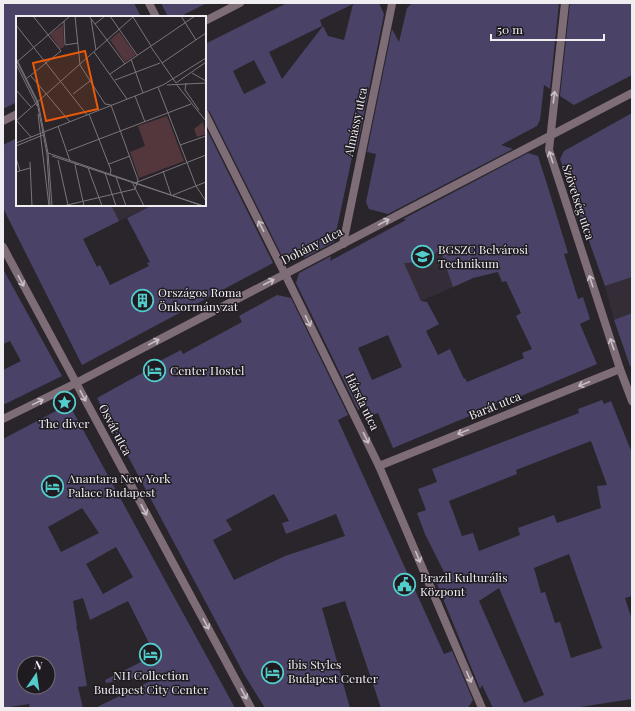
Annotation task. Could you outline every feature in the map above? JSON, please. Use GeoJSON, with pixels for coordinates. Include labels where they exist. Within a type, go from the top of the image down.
{"type":"FeatureCollection","features":[{"type":"Feature","properties":{"kind":"street"},"geometry":{"type":"LineString","coordinates":[[149,3],[156,16]]}},
{"type":"Feature","properties":{"kind":"street"},"geometry":{"type":"LineString","coordinates":[[206,20],[240,3]]}},
{"type":"Feature","properties":{"kind":"street","name":"Szövetség utca"},"geometry":{"type":"LineString","coordinates":[[566,3],[549,150],[620,369],[632,401]]}},
{"type":"Feature","properties":{"kind":"street","name":"Almássy utca"},"geometry":{"type":"LineString","coordinates":[[343,244],[392,4]]}},
{"type":"Feature","properties":{"kind":"street","name":"Dohány utca"},"geometry":{"type":"LineString","coordinates":[[3,419],[76,383],[632,93]]}},
{"type":"Feature","properties":{"kind":"street"},"geometry":{"type":"LineString","coordinates":[[3,121],[16,114]]}},
{"type":"Feature","properties":{"kind":"street","name":"Hársfa utca"},"geometry":{"type":"LineString","coordinates":[[206,116],[379,466],[482,708]]}},
{"type":"Feature","properties":{"kind":"street","name":"Osvát utca"},"geometry":{"type":"LineString","coordinates":[[3,247],[251,708]]}},
{"type":"Feature","properties":{"kind":"street","name":"Barát utca"},"geometry":{"type":"LineString","coordinates":[[379,466],[620,369]]}},
{"type":"Feature","properties":{"kind":"shaded area","name":"BGSZC Belvárosi Technikum"},"geometry":{"type":"Polygon","coordinates":[[[436,204],[472,279],[405,308],[376,236],[436,204]]]}},
{"type":"Feature","properties":{"kind":"shaded area"},"geometry":{"type":"Polygon","coordinates":[[[83,206],[151,206],[96,232],[83,206]]]}},
{"type":"Feature","properties":{"kind":"shaded area"},"geometry":{"type":"Polygon","coordinates":[[[632,277],[632,313],[614,320],[605,286],[632,277]]]}},
{"type":"Feature","properties":{"kind":"building"},"geometry":{"type":"Polygon","coordinates":[[[3,3],[134,3],[140,16],[16,16],[16,102],[3,109],[3,3]]]}},
{"type":"Feature","properties":{"kind":"building"},"geometry":{"type":"Polygon","coordinates":[[[161,3],[207,3],[181,16],[168,16],[161,3]]]}},
{"type":"Feature","properties":{"kind":"building"},"geometry":{"type":"Polygon","coordinates":[[[287,3],[379,3],[384,14],[357,149],[354,148],[334,242],[304,258],[306,252],[289,261],[286,256],[283,258],[210,112],[206,110],[206,44],[287,3]],[[353,4],[320,20],[322,26],[269,52],[282,79],[323,26],[328,36],[344,40],[353,4]],[[254,60],[233,71],[244,94],[266,83],[254,60]]]}},
{"type":"Feature","properties":{"kind":"building"},"geometry":{"type":"Polygon","coordinates":[[[412,3],[559,3],[550,89],[544,85],[540,120],[537,126],[501,145],[513,149],[388,214],[369,209],[366,202],[376,154],[367,152],[392,29],[399,42],[407,8],[412,3]]]}},
{"type":"Feature","properties":{"kind":"building"},"geometry":{"type":"Polygon","coordinates":[[[570,3],[632,3],[632,75],[574,105],[560,96],[570,3]]]}},
{"type":"Feature","properties":{"kind":"building"},"geometry":{"type":"Polygon","coordinates":[[[632,113],[632,277],[605,286],[560,159],[564,151],[632,113]]]}},
{"type":"Feature","properties":{"kind":"building"},"geometry":{"type":"Polygon","coordinates":[[[206,128],[273,263],[82,365],[3,208],[3,145],[16,138],[16,206],[112,206],[119,221],[83,239],[97,267],[100,265],[110,285],[149,266],[147,263],[150,262],[127,218],[151,206],[206,206],[206,128]]]}},
{"type":"Feature","properties":{"kind":"building"},"geometry":{"type":"Polygon","coordinates":[[[528,153],[538,156],[568,253],[564,254],[578,299],[583,297],[590,319],[580,324],[597,364],[514,399],[515,401],[505,406],[503,402],[393,448],[378,413],[371,416],[367,406],[358,410],[296,283],[299,273],[331,256],[330,261],[406,220],[403,219],[528,153]],[[440,249],[429,259],[422,262],[404,263],[421,301],[427,302],[439,324],[426,331],[438,355],[450,349],[464,379],[465,378],[467,382],[524,358],[522,353],[532,349],[516,316],[521,313],[506,281],[502,282],[498,272],[473,278],[453,287],[440,249]],[[388,335],[358,348],[372,380],[402,367],[388,335]]]}},
{"type":"Feature","properties":{"kind":"building"},"geometry":{"type":"Polygon","coordinates":[[[3,269],[62,376],[3,405],[3,370],[21,361],[10,341],[3,344],[3,269]]]}},
{"type":"Feature","properties":{"kind":"building"},"geometry":{"type":"Polygon","coordinates":[[[277,295],[291,298],[348,415],[338,420],[444,654],[452,651],[473,700],[468,708],[381,708],[345,601],[322,608],[350,708],[265,708],[245,676],[97,398],[155,366],[154,364],[181,350],[183,354],[242,322],[239,316],[277,295]],[[274,494],[226,520],[232,530],[213,540],[234,580],[285,556],[345,536],[336,514],[286,534],[282,523],[289,521],[274,494]]]}},
{"type":"Feature","properties":{"kind":"building"},"geometry":{"type":"Polygon","coordinates":[[[632,313],[632,366],[630,366],[614,320],[632,313]]]}},
{"type":"Feature","properties":{"kind":"building"},"geometry":{"type":"Polygon","coordinates":[[[602,400],[604,404],[611,401],[632,453],[632,596],[625,598],[632,620],[632,699],[574,708],[493,708],[482,685],[480,689],[437,584],[448,580],[425,534],[417,513],[426,510],[418,489],[437,482],[432,469],[579,413],[578,409],[602,400]],[[591,441],[516,470],[517,474],[449,501],[462,536],[473,533],[479,551],[520,535],[518,528],[554,515],[557,523],[601,508],[597,486],[607,485],[591,441]],[[569,554],[534,568],[541,593],[545,592],[555,623],[560,622],[571,658],[602,648],[569,554]],[[499,588],[479,601],[524,703],[544,695],[499,588]]]}},
{"type":"Feature","properties":{"kind":"building"},"geometry":{"type":"Polygon","coordinates":[[[69,404],[235,708],[95,708],[169,672],[106,683],[105,680],[155,655],[128,601],[90,620],[83,598],[73,601],[87,686],[78,687],[83,708],[30,708],[29,704],[3,708],[3,439],[69,404]],[[82,508],[48,527],[61,552],[99,533],[82,508]],[[116,547],[86,564],[103,594],[133,577],[116,547]]]}},
{"type":"Feature","properties":{"kind":"place","name":"BGSZC Belvárosi Technikum"},"geometry":{"type":"Point","coordinates":[423,257]}},
{"type":"Feature","properties":{"kind":"place","name":"Országos Roma Önkormányzat"},"geometry":{"type":"Point","coordinates":[142,300]}},
{"type":"Feature","properties":{"kind":"place","name":"Center Hostel"},"geometry":{"type":"Point","coordinates":[155,371]}},
{"type":"Feature","properties":{"kind":"place","name":"The diver"},"geometry":{"type":"Point","coordinates":[64,403]}},
{"type":"Feature","properties":{"kind":"place","name":"Anantara New York Palace Budapest"},"geometry":{"type":"Point","coordinates":[52,486]}},
{"type":"Feature","properties":{"kind":"place","name":"Brazil Kulturális Központ"},"geometry":{"type":"Point","coordinates":[404,585]}},
{"type":"Feature","properties":{"kind":"place","name":"NH Collection Budapest City Center"},"geometry":{"type":"Point","coordinates":[151,655]}},
{"type":"Feature","properties":{"kind":"place","name":"ibis Styles Budapest Center"},"geometry":{"type":"Point","coordinates":[273,672]}}]}
